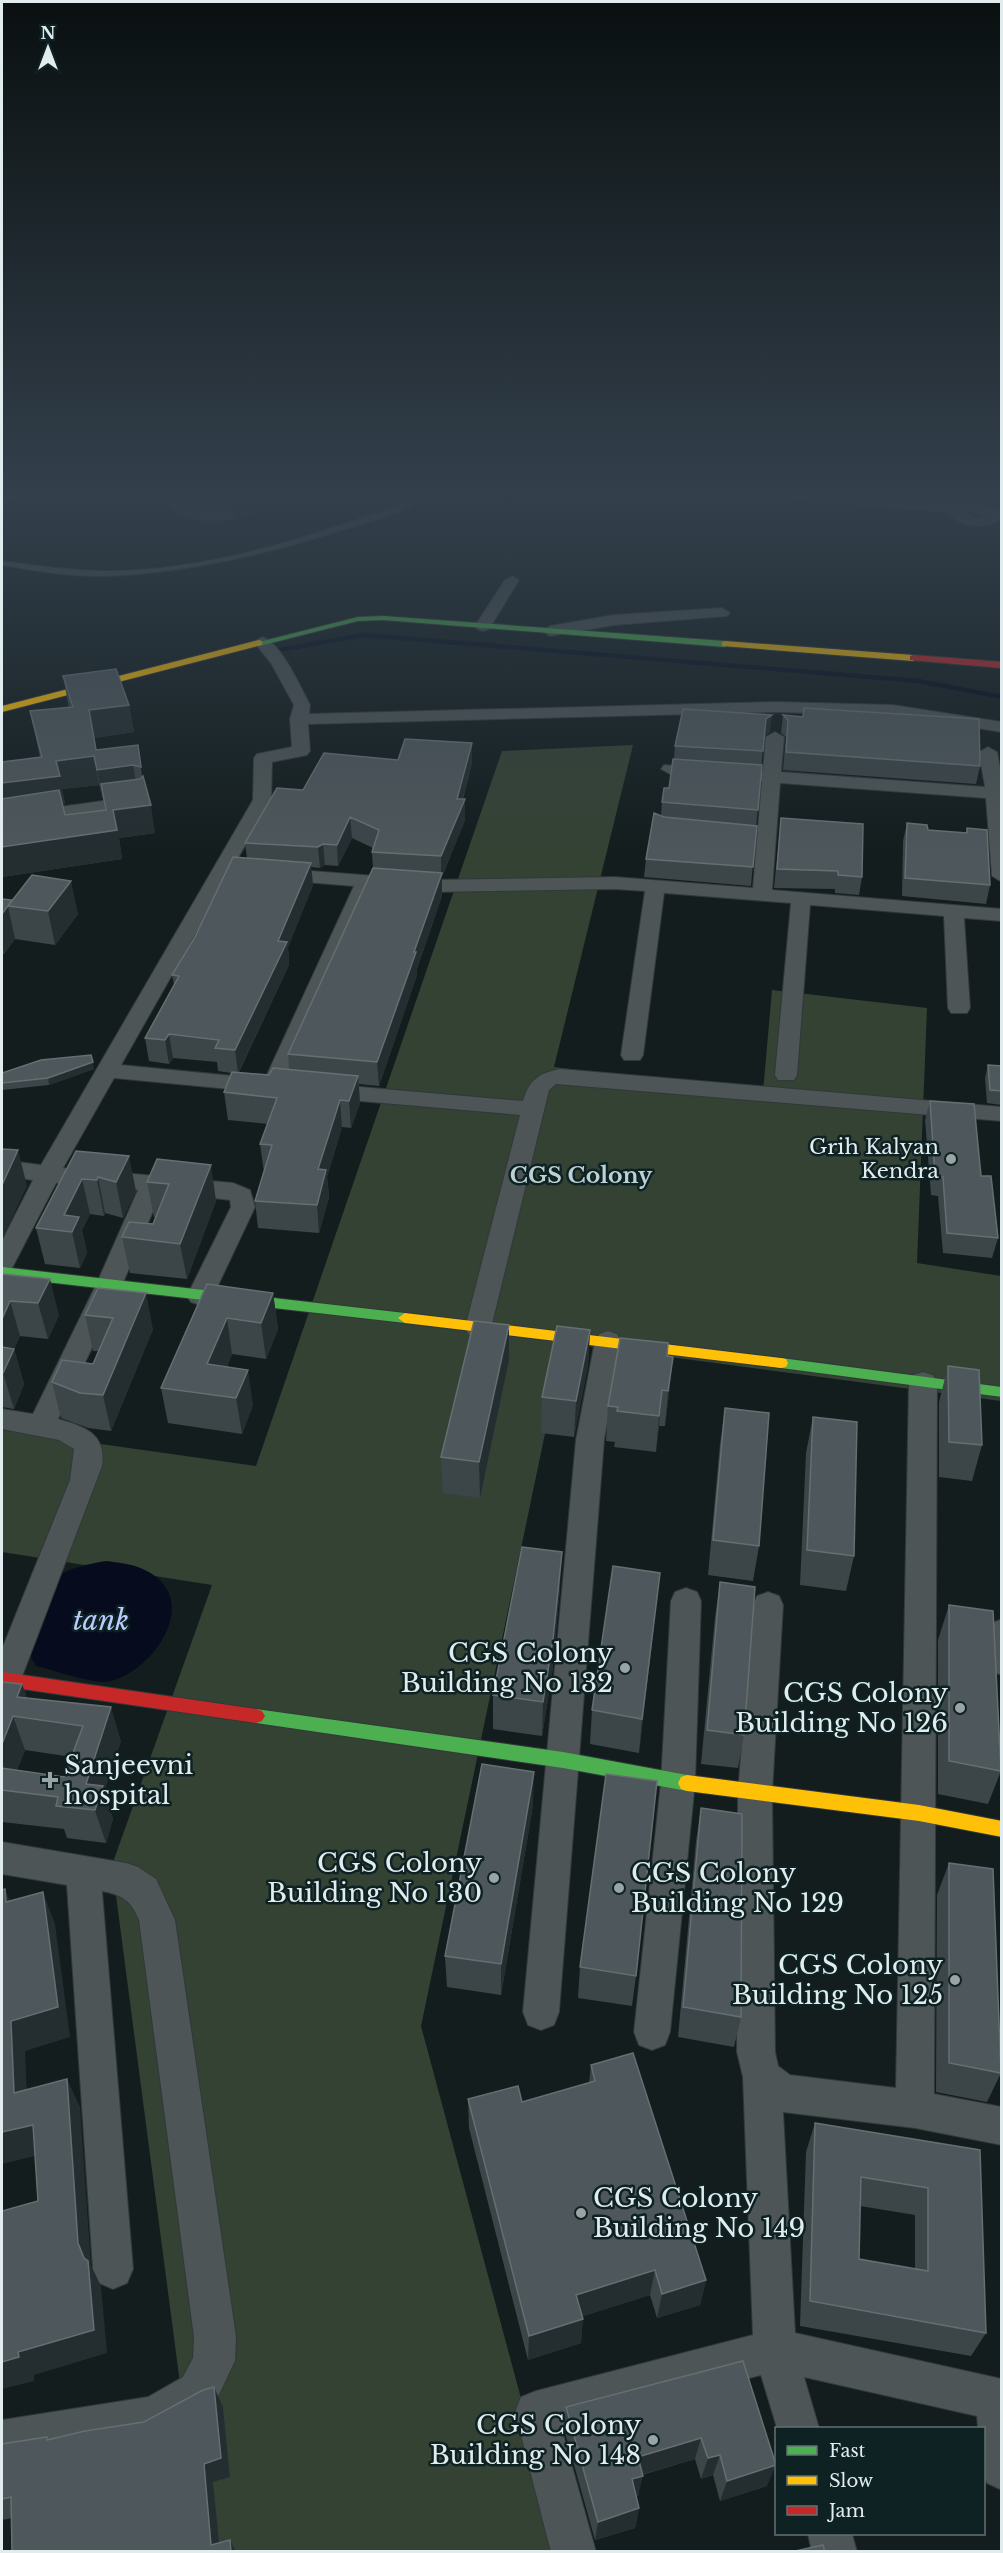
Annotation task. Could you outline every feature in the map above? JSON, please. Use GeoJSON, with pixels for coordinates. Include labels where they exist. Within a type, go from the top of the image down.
{"type":"FeatureCollection","features":[{"type":"Feature","properties":{"kind":"street"},"geometry":{"type":"LineString","coordinates":[[483,626],[491,614]]}},
{"type":"Feature","properties":{"kind":"street"},"geometry":{"type":"LineString","coordinates":[[550,632],[585,623],[624,618],[700,614]]}},
{"type":"Feature","properties":{"kind":"street"},"geometry":{"type":"LineString","coordinates":[[2,709],[358,619],[383,618],[1002,665]]}},
{"type":"Feature","properties":{"kind":"street"},"geometry":{"type":"LineString","coordinates":[[2,1264],[48,1174],[262,800],[263,758],[301,751],[299,719],[302,705],[278,661],[262,642]]}},
{"type":"Feature","properties":{"kind":"street"},"geometry":{"type":"LineString","coordinates":[[299,719],[478,712],[776,707],[893,711],[1002,727]]}},
{"type":"Feature","properties":{"kind":"street"},"geometry":{"type":"LineString","coordinates":[[762,896],[776,737]]}},
{"type":"Feature","properties":{"kind":"street"},"geometry":{"type":"LineString","coordinates":[[988,752],[995,794],[1002,876]]}},
{"type":"Feature","properties":{"kind":"street"},"geometry":{"type":"LineString","coordinates":[[670,770],[995,794]]}},
{"type":"Feature","properties":{"kind":"street"},"geometry":{"type":"LineString","coordinates":[[2,821],[138,801]]}},
{"type":"Feature","properties":{"kind":"street"},"geometry":{"type":"LineString","coordinates":[[745,835],[768,837]]}},
{"type":"Feature","properties":{"kind":"street"},"geometry":{"type":"LineString","coordinates":[[220,870],[427,886],[615,883],[1002,915]]}},
{"type":"Feature","properties":{"kind":"street"},"geometry":{"type":"LineString","coordinates":[[273,1086],[366,881]]}},
{"type":"Feature","properties":{"kind":"street"},"geometry":{"type":"LineString","coordinates":[[632,1055],[655,887]]}},
{"type":"Feature","properties":{"kind":"street"},"geometry":{"type":"LineString","coordinates":[[786,1075],[801,898]]}},
{"type":"Feature","properties":{"kind":"street"},"geometry":{"type":"LineString","coordinates":[[954,911],[959,1008]]}},
{"type":"Feature","properties":{"kind":"street"},"geometry":{"type":"LineString","coordinates":[[108,1071],[532,1110]]}},
{"type":"Feature","properties":{"kind":"street"},"geometry":{"type":"LineString","coordinates":[[478,1328],[532,1110],[538,1088],[545,1080],[560,1076],[1002,1114]]}},
{"type":"Feature","properties":{"kind":"street"},"geometry":{"type":"LineString","coordinates":[[2,1168],[233,1191],[241,1197],[243,1208],[200,1296]]}},
{"type":"Feature","properties":{"kind":"street"},"geometry":{"type":"LineString","coordinates":[[40,1427],[109,1285],[153,1184]]}},
{"type":"Feature","properties":{"kind":"street"},"geometry":{"type":"LineString","coordinates":[[2,1272],[608,1341],[1002,1392]]}},
{"type":"Feature","properties":{"kind":"street"},"geometry":{"type":"LineString","coordinates":[[541,2012],[590,1440],[608,1341]]}},
{"type":"Feature","properties":{"kind":"street"},"geometry":{"type":"LineString","coordinates":[[915,2109],[923,1382]]}},
{"type":"Feature","properties":{"kind":"street"},"geometry":{"type":"LineString","coordinates":[[2,1419],[78,1435],[87,1445],[88,1461],[84,1480],[2,1682],[563,1760],[678,1782],[919,1813],[1002,1829]]}},
{"type":"Feature","properties":{"kind":"street"},"geometry":{"type":"LineString","coordinates":[[652,2032],[678,1782],[686,1601]]}},
{"type":"Feature","properties":{"kind":"street"},"geometry":{"type":"LineString","coordinates":[[768,1605],[755,1793],[756,2052],[762,2076],[775,2350],[798,2427]]}},
{"type":"Feature","properties":{"kind":"street"},"geometry":{"type":"LineString","coordinates":[[2,1858],[126,1879],[144,1891],[157,1920],[215,2337],[214,2361],[198,2392],[154,2418],[2,2441]]}},
{"type":"Feature","properties":{"kind":"street"},"geometry":{"type":"LineString","coordinates":[[83,1872],[113,2269]]}},
{"type":"Feature","properties":{"kind":"street"},"geometry":{"type":"LineString","coordinates":[[762,2076],[783,2093],[915,2109],[1002,2126]]}},
{"type":"Feature","properties":{"kind":"street"},"geometry":{"type":"LineString","coordinates":[[574,2552],[536,2412],[775,2350],[999,2399],[1002,2468]]}},
{"type":"Feature","properties":{"kind":"street"},"geometry":{"type":"LineString","coordinates":[[830,2535],[835,2552]]}},
{"type":"Feature","properties":{"kind":"green space"},"geometry":{"type":"Polygon","coordinates":[[[633,745],[554,1067],[763,1092],[772,990],[927,1008],[917,1263],[1001,1276],[1001,1401],[564,1343],[421,2026],[562,2551],[202,2551],[112,1865],[212,1585],[2,1552],[2,1430],[256,1466],[502,751],[633,745]]]}},
{"type":"Feature","properties":{"kind":"water","name":"tank"},"geometry":{"type":"Polygon","coordinates":[[[107,1561],[132,1565],[147,1571],[161,1581],[169,1593],[172,1606],[170,1620],[166,1634],[158,1647],[134,1670],[107,1682],[87,1680],[36,1666],[26,1648],[40,1593],[49,1582],[64,1573],[81,1566],[107,1561]]]}},
{"type":"Feature","properties":{"kind":"building"},"geometry":{"type":"Polygon","coordinates":[[[116,669],[129,705],[89,710],[96,750],[138,745],[141,767],[133,765],[97,770],[94,756],[56,761],[60,776],[2,783],[2,762],[42,757],[30,711],[73,707],[63,676],[116,669]]]}},
{"type":"Feature","properties":{"kind":"building"},"geometry":{"type":"Polygon","coordinates":[[[804,708],[979,719],[980,766],[786,752],[788,720],[783,715],[803,717],[804,708]]]}},
{"type":"Feature","properties":{"kind":"building"},"geometry":{"type":"Polygon","coordinates":[[[683,709],[772,715],[766,719],[763,751],[675,746],[683,709]]]}},
{"type":"Feature","properties":{"kind":"building"},"geometry":{"type":"Polygon","coordinates":[[[405,739],[472,743],[457,799],[465,799],[441,856],[372,852],[379,830],[350,817],[337,845],[323,844],[318,847],[245,843],[277,788],[303,790],[324,753],[398,760],[405,739]]]}},
{"type":"Feature","properties":{"kind":"building"},"geometry":{"type":"Polygon","coordinates":[[[673,759],[762,765],[758,810],[662,802],[664,788],[669,788],[673,759]]]}},
{"type":"Feature","properties":{"kind":"building"},"geometry":{"type":"Polygon","coordinates":[[[143,776],[151,805],[113,810],[117,830],[2,847],[2,799],[59,790],[65,815],[106,810],[101,784],[140,779],[143,776]]]}},
{"type":"Feature","properties":{"kind":"building"},"geometry":{"type":"Polygon","coordinates":[[[654,813],[664,817],[757,826],[753,867],[646,859],[654,813]]]}},
{"type":"Feature","properties":{"kind":"building"},"geometry":{"type":"Polygon","coordinates":[[[781,818],[863,824],[862,877],[838,875],[838,871],[777,869],[781,818]]]}},
{"type":"Feature","properties":{"kind":"building"},"geometry":{"type":"Polygon","coordinates":[[[907,823],[927,825],[928,830],[967,833],[967,828],[987,830],[990,885],[905,878],[907,823]]]}},
{"type":"Feature","properties":{"kind":"building"},"geometry":{"type":"Polygon","coordinates":[[[233,857],[311,863],[278,941],[287,942],[235,1050],[215,1048],[219,1040],[169,1034],[165,1040],[145,1038],[179,976],[172,975],[195,937],[233,857]]]}},
{"type":"Feature","properties":{"kind":"building"},"geometry":{"type":"Polygon","coordinates":[[[373,868],[442,873],[377,1062],[288,1054],[373,868]]]}},
{"type":"Feature","properties":{"kind":"building"},"geometry":{"type":"Polygon","coordinates":[[[32,875],[71,881],[48,911],[8,906],[32,875]]]}},
{"type":"Feature","properties":{"kind":"building"},"geometry":{"type":"Polygon","coordinates":[[[2,899],[12,900],[2,914],[2,899]]]}},
{"type":"Feature","properties":{"kind":"building"},"geometry":{"type":"Polygon","coordinates":[[[91,1055],[93,1062],[48,1078],[2,1083],[2,1073],[41,1060],[91,1055]]]}},
{"type":"Feature","properties":{"kind":"building"},"geometry":{"type":"Polygon","coordinates":[[[988,1065],[1002,1066],[1002,1091],[990,1090],[988,1065]]]}},
{"type":"Feature","properties":{"kind":"building"},"geometry":{"type":"Polygon","coordinates":[[[273,1068],[358,1076],[349,1101],[340,1100],[318,1169],[326,1170],[317,1205],[255,1201],[272,1145],[260,1144],[277,1098],[224,1092],[232,1072],[269,1075],[273,1068]]]}},
{"type":"Feature","properties":{"kind":"building","name":"Grih Kalyan Kendra"},"geometry":{"type":"Polygon","coordinates":[[[930,1101],[974,1104],[981,1176],[991,1176],[998,1238],[947,1233],[943,1177],[935,1176],[930,1101]]]}},
{"type":"Feature","properties":{"kind":"building"},"geometry":{"type":"Polygon","coordinates":[[[2,1149],[18,1150],[2,1185],[2,1149]]]}},
{"type":"Feature","properties":{"kind":"building"},"geometry":{"type":"Polygon","coordinates":[[[76,1151],[129,1156],[116,1182],[98,1177],[97,1180],[82,1179],[64,1215],[79,1217],[72,1232],[36,1228],[76,1151]]]}},
{"type":"Feature","properties":{"kind":"building"},"geometry":{"type":"Polygon","coordinates":[[[157,1159],[211,1165],[180,1244],[122,1237],[129,1222],[153,1224],[169,1184],[147,1182],[157,1159]]]}},
{"type":"Feature","properties":{"kind":"building"},"geometry":{"type":"Polygon","coordinates":[[[2,1274],[50,1279],[38,1303],[10,1301],[2,1319],[2,1274]]]}},
{"type":"Feature","properties":{"kind":"building"},"geometry":{"type":"Polygon","coordinates":[[[207,1284],[273,1293],[261,1323],[227,1318],[207,1364],[248,1370],[236,1398],[161,1388],[207,1284]]]}},
{"type":"Feature","properties":{"kind":"building"},"geometry":{"type":"Polygon","coordinates":[[[98,1288],[146,1293],[103,1395],[80,1393],[52,1382],[62,1360],[93,1364],[113,1318],[85,1315],[98,1288]]]}},
{"type":"Feature","properties":{"kind":"building"},"geometry":{"type":"Polygon","coordinates":[[[474,1321],[509,1325],[479,1462],[441,1457],[474,1321]]]}},
{"type":"Feature","properties":{"kind":"building"},"geometry":{"type":"Polygon","coordinates":[[[557,1326],[590,1330],[576,1401],[542,1397],[557,1326]]]}},
{"type":"Feature","properties":{"kind":"building"},"geometry":{"type":"Polygon","coordinates":[[[620,1338],[668,1343],[667,1356],[673,1357],[668,1391],[662,1390],[659,1416],[617,1411],[618,1407],[608,1406],[620,1338]]]}},
{"type":"Feature","properties":{"kind":"building"},"geometry":{"type":"Polygon","coordinates":[[[2,1347],[14,1349],[3,1373],[2,1373],[2,1347]]]}},
{"type":"Feature","properties":{"kind":"building"},"geometry":{"type":"Polygon","coordinates":[[[948,1366],[979,1370],[982,1445],[949,1442],[948,1366]]]}},
{"type":"Feature","properties":{"kind":"building"},"geometry":{"type":"Polygon","coordinates":[[[725,1408],[769,1413],[759,1546],[713,1540],[725,1408]]]}},
{"type":"Feature","properties":{"kind":"building"},"geometry":{"type":"Polygon","coordinates":[[[813,1417],[857,1422],[854,1556],[807,1550],[813,1417]]]}},
{"type":"Feature","properties":{"kind":"building"},"geometry":{"type":"Polygon","coordinates":[[[522,1547],[562,1552],[553,1639],[543,1702],[493,1695],[522,1547]]]}},
{"type":"Feature","properties":{"kind":"building","name":"CGS Colony Building No 132"},"geometry":{"type":"Polygon","coordinates":[[[613,1566],[660,1573],[642,1719],[592,1710],[613,1566]]]}},
{"type":"Feature","properties":{"kind":"building"},"geometry":{"type":"Polygon","coordinates":[[[720,1582],[755,1587],[744,1735],[707,1730],[720,1582]]]}},
{"type":"Feature","properties":{"kind":"building"},"geometry":{"type":"Polygon","coordinates":[[[949,1605],[993,1611],[1001,1771],[949,1761],[949,1605]]]}},
{"type":"Feature","properties":{"kind":"building"},"geometry":{"type":"Polygon","coordinates":[[[2,1682],[22,1684],[17,1697],[111,1707],[86,1784],[103,1786],[95,1810],[56,1806],[58,1797],[2,1790],[2,1768],[64,1777],[83,1726],[13,1716],[2,1744],[2,1682]]]}},
{"type":"Feature","properties":{"kind":"building","name":"CGS Colony Building No 130"},"geometry":{"type":"Polygon","coordinates":[[[482,1764],[534,1772],[501,1964],[445,1956],[482,1764]]]}},
{"type":"Feature","properties":{"kind":"building","name":"CGS Colony Building No 129"},"geometry":{"type":"Polygon","coordinates":[[[606,1774],[657,1781],[636,1976],[580,1967],[606,1774]]]}},
{"type":"Feature","properties":{"kind":"building"},"geometry":{"type":"Polygon","coordinates":[[[701,1808],[742,1814],[741,2017],[683,2007],[701,1808]]]}},
{"type":"Feature","properties":{"kind":"building"},"geometry":{"type":"Polygon","coordinates":[[[949,1863],[993,1869],[1001,2073],[949,2063],[949,1863]]]}},
{"type":"Feature","properties":{"kind":"building"},"geometry":{"type":"Polygon","coordinates":[[[5,1889],[6,1902],[43,1892],[58,2007],[11,2021],[14,2093],[67,2079],[78,2243],[84,2258],[88,2261],[94,2330],[18,2352],[19,2357],[2,2362],[2,2211],[38,2201],[33,2125],[2,2132],[2,1890],[5,1889]]]}},
{"type":"Feature","properties":{"kind":"building","name":"CGS Colony Building No 149"},"geometry":{"type":"Polygon","coordinates":[[[633,2053],[706,2280],[662,2294],[655,2270],[576,2295],[583,2319],[529,2336],[468,2099],[518,2086],[522,2102],[595,2081],[591,2065],[633,2053]]]}},
{"type":"Feature","properties":{"kind":"building"},"geometry":{"type":"Polygon","coordinates":[[[815,2123],[980,2150],[986,2333],[810,2301],[815,2123]],[[861,2177],[859,2259],[928,2271],[928,2188],[861,2177]]]}},
{"type":"Feature","properties":{"kind":"building","name":"CGS Colony Building No 148"},"geometry":{"type":"Polygon","coordinates":[[[743,2361],[775,2465],[727,2481],[720,2455],[708,2458],[701,2438],[638,2457],[643,2476],[632,2479],[639,2508],[598,2522],[566,2407],[743,2361]]]}},
{"type":"Feature","properties":{"kind":"building"},"geometry":{"type":"Polygon","coordinates":[[[214,2387],[221,2458],[204,2464],[211,2545],[230,2540],[231,2552],[12,2552],[11,2497],[2,2499],[2,2444],[47,2437],[47,2440],[85,2431],[144,2422],[203,2390],[214,2387]]]}},
{"type":"Feature","properties":{"kind":"building"},"geometry":{"type":"Polygon","coordinates":[[[823,2545],[825,2552],[791,2552],[823,2545]]]}},
{"type":"Feature","properties":{"kind":"waterway"},"geometry":{"type":"LineString","coordinates":[[278,650],[364,635],[918,681],[1002,697]]}},
{"type":"Feature","properties":{"kind":"traffic: fast"},"geometry":{"type":"LineString","coordinates":[[259,643],[358,619],[383,618],[725,644]]}},
{"type":"Feature","properties":{"kind":"traffic: fast"},"geometry":{"type":"LineString","coordinates":[[2,1272],[405,1318]]}},
{"type":"Feature","properties":{"kind":"traffic: fast"},"geometry":{"type":"LineString","coordinates":[[781,1363],[1002,1392]]}},
{"type":"Feature","properties":{"kind":"traffic: fast"},"geometry":{"type":"LineString","coordinates":[[256,1716],[563,1760],[687,1783]]}},
{"type":"Feature","properties":{"kind":"traffic: slow"},"geometry":{"type":"LineString","coordinates":[[2,709],[259,643]]}},
{"type":"Feature","properties":{"kind":"traffic: slow"},"geometry":{"type":"LineString","coordinates":[[725,644],[913,658]]}},
{"type":"Feature","properties":{"kind":"traffic: slow"},"geometry":{"type":"LineString","coordinates":[[405,1318],[781,1363]]}},
{"type":"Feature","properties":{"kind":"traffic: slow"},"geometry":{"type":"LineString","coordinates":[[687,1783],[919,1813],[1002,1829]]}},
{"type":"Feature","properties":{"kind":"traffic: jam"},"geometry":{"type":"LineString","coordinates":[[913,658],[1002,665]]}},
{"type":"Feature","properties":{"kind":"traffic: jam"},"geometry":{"type":"LineString","coordinates":[[2,1679],[256,1716]]}},
{"type":"Feature","properties":{"kind":"place","name":"Grih Kalyan Kendra"},"geometry":{"type":"Point","coordinates":[951,1159]}},
{"type":"Feature","properties":{"kind":"place","name":"CGS Colony Building No 132"},"geometry":{"type":"Point","coordinates":[625,1668]}},
{"type":"Feature","properties":{"kind":"place","name":"CGS Colony Building No 126"},"geometry":{"type":"Point","coordinates":[960,1708]}},
{"type":"Feature","properties":{"kind":"place","name":"Sanjeevni hospital"},"geometry":{"type":"Point","coordinates":[50,1780]}},
{"type":"Feature","properties":{"kind":"place","name":"CGS Colony Building No 130"},"geometry":{"type":"Point","coordinates":[494,1878]}},
{"type":"Feature","properties":{"kind":"place","name":"CGS Colony Building No 129"},"geometry":{"type":"Point","coordinates":[619,1888]}},
{"type":"Feature","properties":{"kind":"place","name":"CGS Colony Building No 125"},"geometry":{"type":"Point","coordinates":[955,1980]}},
{"type":"Feature","properties":{"kind":"place","name":"CGS Colony Building No 149"},"geometry":{"type":"Point","coordinates":[581,2213]}},
{"type":"Feature","properties":{"kind":"place","name":"CGS Colony Building No 148"},"geometry":{"type":"Point","coordinates":[653,2440]}},
{"type":"Feature","properties":{"kind":"district","name":"CGS Colony"},"geometry":{"type":"Point","coordinates":[581,1175]}}]}
